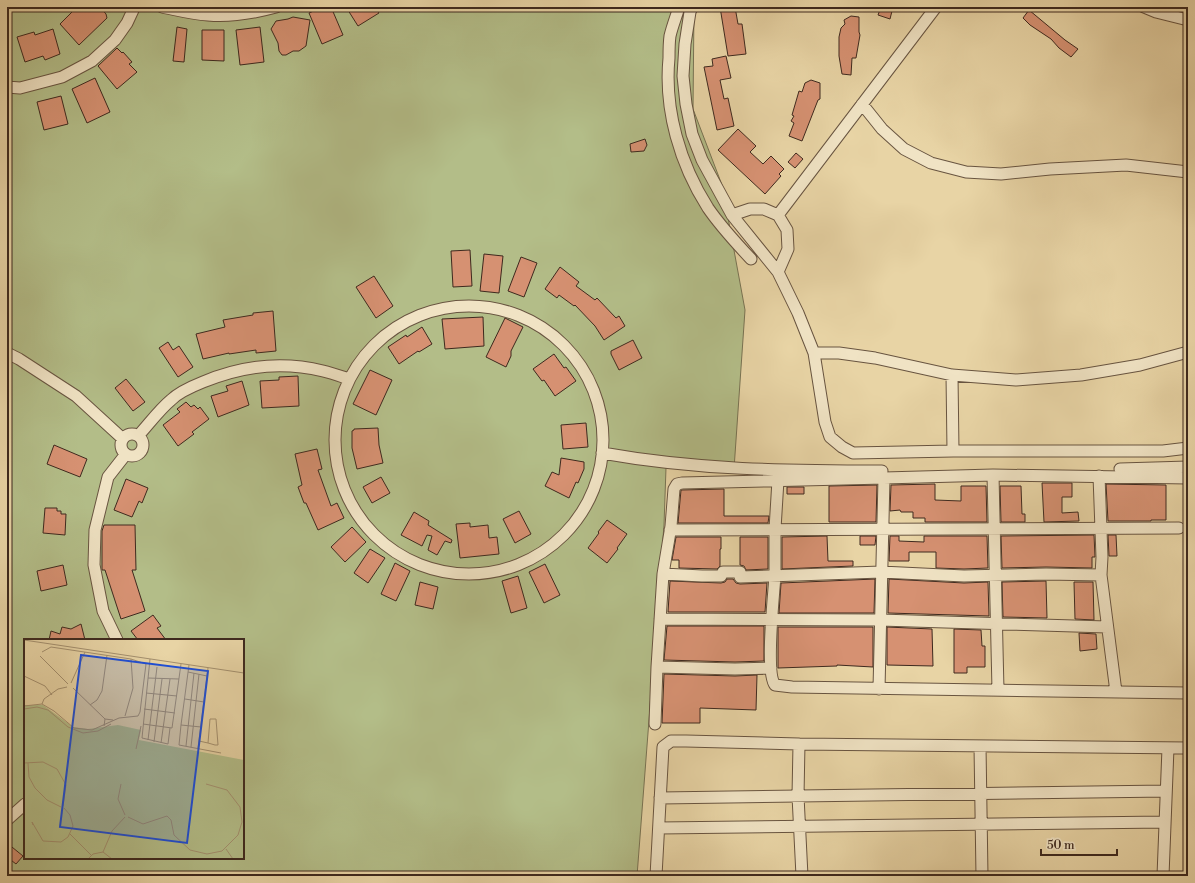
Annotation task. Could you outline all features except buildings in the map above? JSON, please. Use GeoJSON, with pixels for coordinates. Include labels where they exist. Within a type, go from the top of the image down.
{"type":"FeatureCollection","features":[{"type":"Feature","properties":{"kind":"street"},"geometry":{"type":"LineString","coordinates":[[7,87],[20,88],[62,76],[92,60],[115,40],[136,7]]}},
{"type":"Feature","properties":{"kind":"street"},"geometry":{"type":"LineString","coordinates":[[162,7],[219,16],[247,13],[276,7]]}},
{"type":"Feature","properties":{"kind":"street"},"geometry":{"type":"LineString","coordinates":[[678,7],[670,37],[667,78],[671,118],[679,148],[693,180],[708,208],[726,232],[751,259]]}},
{"type":"Feature","properties":{"kind":"street"},"geometry":{"type":"LineString","coordinates":[[692,7],[685,44],[683,76],[686,104],[692,134],[702,160],[732,215],[778,272],[798,313],[814,353],[825,422],[830,437],[842,447],[853,453],[953,451],[1163,451],[1188,448]]}},
{"type":"Feature","properties":{"kind":"street"},"geometry":{"type":"LineString","coordinates":[[778,215],[936,7]]}},
{"type":"Feature","properties":{"kind":"street"},"geometry":{"type":"LineString","coordinates":[[1144,7],[1156,12],[1188,20]]}},
{"type":"Feature","properties":{"kind":"street"},"geometry":{"type":"LineString","coordinates":[[862,104],[882,129],[904,149],[931,163],[966,172],[1001,174],[1050,169],[1126,165],[1188,172]]}},
{"type":"Feature","properties":{"kind":"street"},"geometry":{"type":"LineString","coordinates":[[732,215],[750,209],[764,209],[778,215],[787,230],[788,250],[778,272]]}},
{"type":"Feature","properties":{"kind":"street"},"geometry":{"type":"LineString","coordinates":[[455,306],[484,306],[499,309],[527,319],[540,326],[563,344],[573,356],[589,381],[597,402],[602,423],[602,453],[599,473],[592,493],[583,511],[561,537],[540,554],[522,564],[482,574],[462,574],[435,570],[403,557],[386,546],[362,521],[348,498],[339,472],[336,459],[336,418],[341,398],[349,379],[375,343],[387,333],[412,318],[440,308],[455,306]]}},
{"type":"Feature","properties":{"kind":"street"},"geometry":{"type":"LineString","coordinates":[[814,353],[839,353],[875,358],[952,375],[1016,380],[1081,375],[1140,365],[1188,352]]}},
{"type":"Feature","properties":{"kind":"street"},"geometry":{"type":"LineString","coordinates":[[7,353],[19,359],[76,396],[123,439]]}},
{"type":"Feature","properties":{"kind":"street"},"geometry":{"type":"LineString","coordinates":[[138,436],[171,399],[194,386],[215,377],[238,370],[284,366],[313,369],[349,379]]}},
{"type":"Feature","properties":{"kind":"street"},"geometry":{"type":"LineString","coordinates":[[952,375],[953,451]]}},
{"type":"Feature","properties":{"kind":"street"},"geometry":{"type":"LineString","coordinates":[[130,435],[138,436],[143,443],[141,451],[134,456],[126,454],[122,447],[123,439],[130,435]]}},
{"type":"Feature","properties":{"kind":"street"},"geometry":{"type":"LineString","coordinates":[[602,453],[639,460],[674,464],[767,470],[1084,470],[1188,467]]}},
{"type":"Feature","properties":{"kind":"street"},"geometry":{"type":"LineString","coordinates":[[117,639],[103,611],[94,565],[95,530],[108,477],[126,454]]}},
{"type":"Feature","properties":{"kind":"street"},"geometry":{"type":"LineString","coordinates":[[993,475],[998,690]]}},
{"type":"Feature","properties":{"kind":"street"},"geometry":{"type":"LineString","coordinates":[[655,724],[663,574],[670,530],[674,489],[676,484],[682,482],[993,475],[1188,478]]}},
{"type":"Feature","properties":{"kind":"street"},"geometry":{"type":"LineString","coordinates":[[1099,476],[1102,557],[1101,575],[1116,692]]}},
{"type":"Feature","properties":{"kind":"street"},"geometry":{"type":"LineString","coordinates":[[879,688],[884,478]]}},
{"type":"Feature","properties":{"kind":"street"},"geometry":{"type":"LineString","coordinates":[[778,480],[775,529],[775,575],[771,619],[771,668],[773,682],[775,685],[792,687],[1188,693]]}},
{"type":"Feature","properties":{"kind":"street"},"geometry":{"type":"LineString","coordinates":[[670,530],[1179,528]]}},
{"type":"Feature","properties":{"kind":"street"},"geometry":{"type":"LineString","coordinates":[[663,574],[721,576],[723,572],[740,572],[740,577],[881,572],[995,576],[1046,574],[1101,575]]}},
{"type":"Feature","properties":{"kind":"street"},"geometry":{"type":"LineString","coordinates":[[660,619],[880,620],[1108,627]]}},
{"type":"Feature","properties":{"kind":"street"},"geometry":{"type":"LineString","coordinates":[[657,667],[728,669],[771,668]]}},
{"type":"Feature","properties":{"kind":"street"},"geometry":{"type":"LineString","coordinates":[[656,876],[663,747],[671,741],[799,744],[1188,748]]}},
{"type":"Feature","properties":{"kind":"street"},"geometry":{"type":"LineString","coordinates":[[799,744],[798,796],[802,876]]}},
{"type":"Feature","properties":{"kind":"street"},"geometry":{"type":"LineString","coordinates":[[980,746],[982,876]]}},
{"type":"Feature","properties":{"kind":"street"},"geometry":{"type":"LineString","coordinates":[[1162,876],[1168,748]]}},
{"type":"Feature","properties":{"kind":"street"},"geometry":{"type":"LineString","coordinates":[[660,798],[1166,791]]}},
{"type":"Feature","properties":{"kind":"street"},"geometry":{"type":"LineString","coordinates":[[7,820],[24,805]]}},
{"type":"Feature","properties":{"kind":"street"},"geometry":{"type":"LineString","coordinates":[[659,828],[1165,822]]}},
{"type":"Feature","properties":{"kind":"green space"},"geometry":{"type":"Polygon","coordinates":[[[7,7],[694,7],[693,109],[722,185],[745,310],[734,469],[666,468],[664,525],[637,876],[7,876],[7,7]]]}}]}
